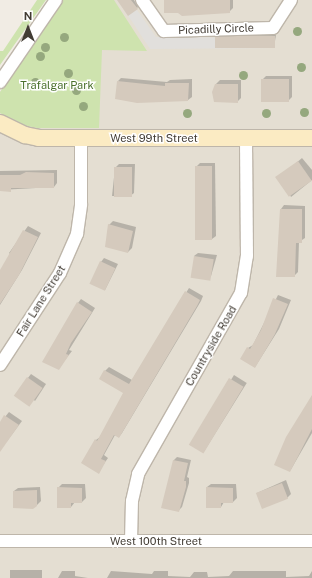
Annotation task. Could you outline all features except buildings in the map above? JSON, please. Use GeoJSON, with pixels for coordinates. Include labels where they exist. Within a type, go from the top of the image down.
{"type":"FeatureCollection","features":[{"type":"Feature","properties":{"kind":"street"},"geometry":{"type":"LineString","coordinates":[[0,82],[56,0]]}},
{"type":"Feature","properties":{"kind":"street","name":"Picadilly Circle"},"geometry":{"type":"LineString","coordinates":[[142,0],[164,31],[273,28],[292,0]]}},
{"type":"Feature","properties":{"kind":"street","name":"West 99th Street"},"geometry":{"type":"LineString","coordinates":[[0,123],[32,136],[81,138],[312,138]]}},
{"type":"Feature","properties":{"kind":"street","name":"Fair Lane Street"},"geometry":{"type":"LineString","coordinates":[[0,365],[60,273],[77,234],[81,204],[81,138]]}},
{"type":"Feature","properties":{"kind":"street","name":"Countryside Road"},"geometry":{"type":"LineString","coordinates":[[131,541],[132,501],[138,474],[241,293],[247,256],[246,138]]}},
{"type":"Feature","properties":{"kind":"street","name":"West 100th Street"},"geometry":{"type":"LineString","coordinates":[[0,541],[312,541]]}},
{"type":"Feature","properties":{"kind":"shaded area"},"geometry":{"type":"Polygon","coordinates":[[[63,0],[312,0],[312,578],[0,578],[0,92],[63,0]]]}},
{"type":"Feature","properties":{"kind":"shaded area"},"geometry":{"type":"Polygon","coordinates":[[[118,0],[130,0],[156,37],[275,38],[275,48],[150,49],[118,0]]]}},
{"type":"Feature","properties":{"kind":"green space"},"geometry":{"type":"Polygon","coordinates":[[[37,0],[46,0],[0,65],[0,51],[3,51],[37,0]]]}},
{"type":"Feature","properties":{"kind":"green space","name":"Trafalgar Park"},"geometry":{"type":"Polygon","coordinates":[[[63,0],[114,0],[147,51],[102,50],[99,128],[37,128],[22,125],[0,113],[0,92],[63,0]]]}}]}
